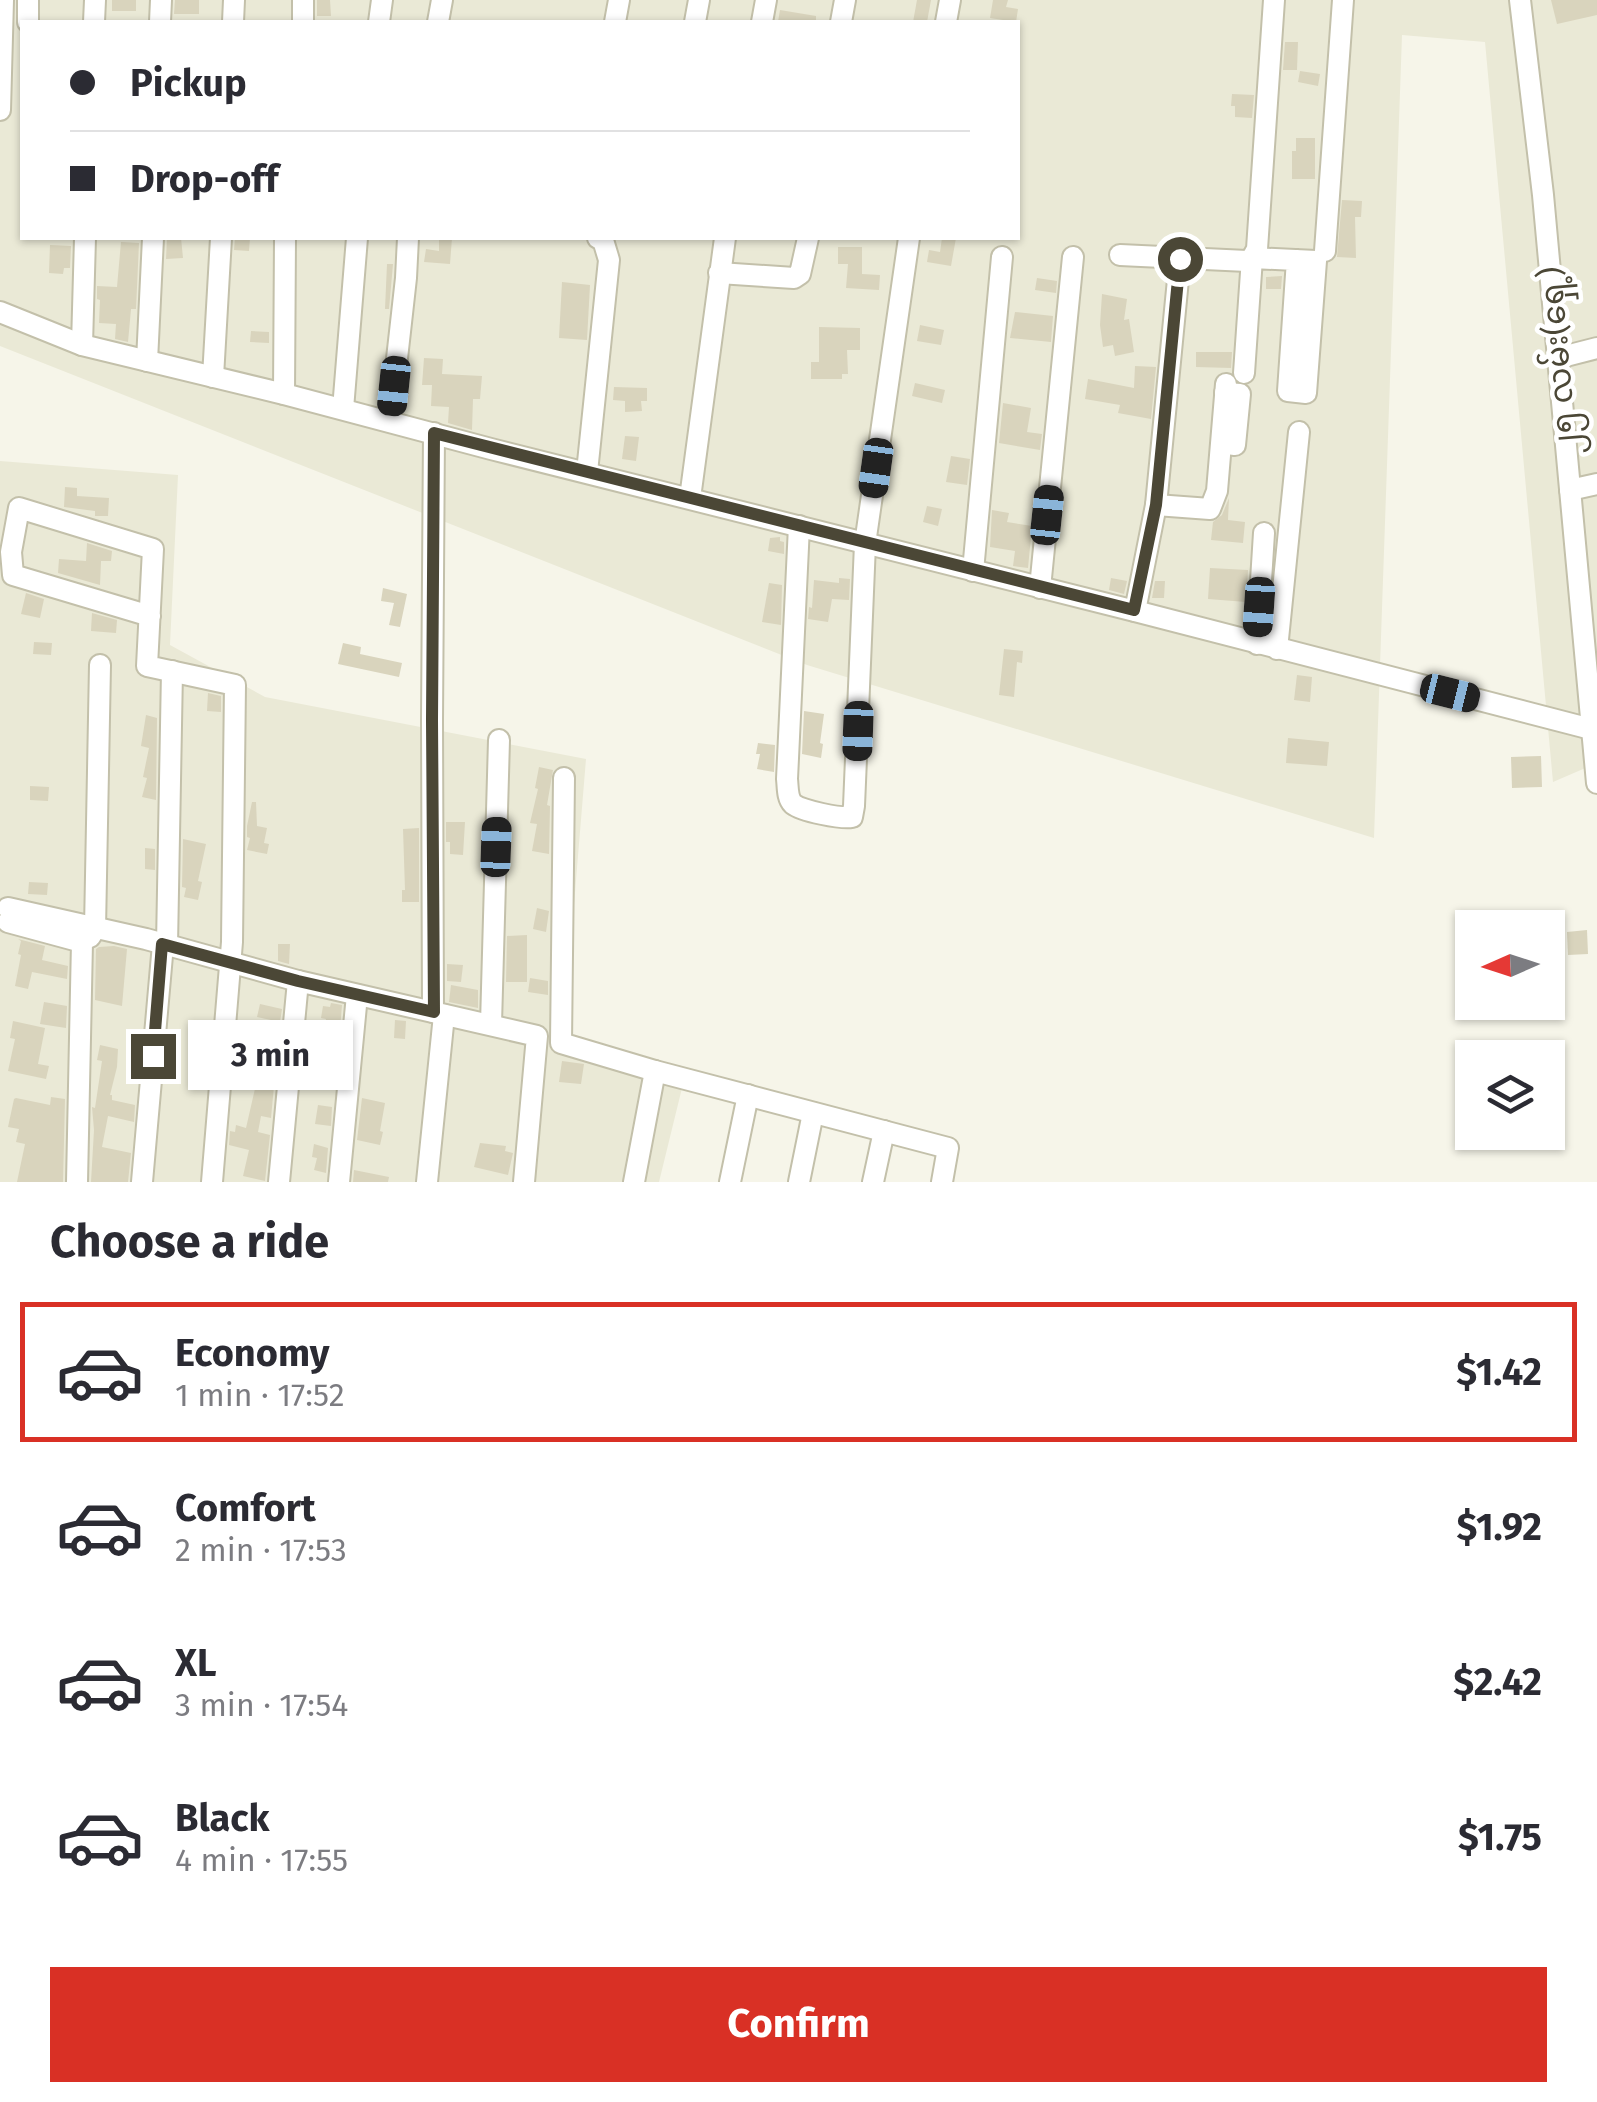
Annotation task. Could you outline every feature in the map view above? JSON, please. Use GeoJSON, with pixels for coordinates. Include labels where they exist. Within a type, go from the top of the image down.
{"type":"FeatureCollection","features":[{"type":"Feature","properties":{"kind":"street"},"geometry":{"type":"LineString","coordinates":[[0,110],[3,0]]}},
{"type":"Feature","properties":{"kind":"street"},"geometry":{"type":"LineString","coordinates":[[1156,505],[1210,510],[1217,491],[1221,444],[1252,258],[1257,249],[1274,0]]}},
{"type":"Feature","properties":{"kind":"street"},"geometry":{"type":"LineString","coordinates":[[1326,251],[1343,0]]}},
{"type":"Feature","properties":{"kind":"street","name":"၂၅ လမ်း(ရှေ့)"},"geometry":{"type":"LineString","coordinates":[[1520,0],[1543,195],[1570,490],[1588,589],[1597,783]]}},
{"type":"Feature","properties":{"kind":"street"},"geometry":{"type":"LineString","coordinates":[[82,345],[86,240]]}},
{"type":"Feature","properties":{"kind":"street"},"geometry":{"type":"LineString","coordinates":[[147,360],[153,240]]}},
{"type":"Feature","properties":{"kind":"street"},"geometry":{"type":"LineString","coordinates":[[214,376],[221,240]]}},
{"type":"Feature","properties":{"kind":"street"},"geometry":{"type":"LineString","coordinates":[[284,394],[286,240]]}},
{"type":"Feature","properties":{"kind":"street"},"geometry":{"type":"LineString","coordinates":[[343,409],[358,240]]}},
{"type":"Feature","properties":{"kind":"street"},"geometry":{"type":"LineString","coordinates":[[390,422],[408,240]]}},
{"type":"Feature","properties":{"kind":"street"},"geometry":{"type":"LineString","coordinates":[[586,472],[608,260],[604,240]]}},
{"type":"Feature","properties":{"kind":"street"},"geometry":{"type":"LineString","coordinates":[[690,498],[725,240]]}},
{"type":"Feature","properties":{"kind":"street"},"geometry":{"type":"LineString","coordinates":[[720,274],[794,278],[800,274],[808,240]]}},
{"type":"Feature","properties":{"kind":"street"},"geometry":{"type":"LineString","coordinates":[[799,526],[789,798],[794,805],[852,817],[865,544],[910,240]]}},
{"type":"Feature","properties":{"kind":"street"},"geometry":{"type":"LineString","coordinates":[[1120,255],[1316,262],[1300,341]]}},
{"type":"Feature","properties":{"kind":"street"},"geometry":{"type":"LineString","coordinates":[[973,571],[1002,257]]}},
{"type":"Feature","properties":{"kind":"street"},"geometry":{"type":"LineString","coordinates":[[1040,588],[1073,257]]}},
{"type":"Feature","properties":{"kind":"street"},"geometry":{"type":"LineString","coordinates":[[1134,610],[1156,505],[1180,259]]}},
{"type":"Feature","properties":{"kind":"street"},"geometry":{"type":"LineString","coordinates":[[0,312],[82,345],[1594,728]]}},
{"type":"Feature","properties":{"kind":"street"},"geometry":{"type":"LineString","coordinates":[[1558,358],[1597,348]]}},
{"type":"Feature","properties":{"kind":"street"},"geometry":{"type":"LineString","coordinates":[[1267,646],[1299,432]]}},
{"type":"Feature","properties":{"kind":"street"},"geometry":{"type":"LineString","coordinates":[[427,1182],[439,1014],[432,701],[434,433]]}},
{"type":"Feature","properties":{"kind":"street"},"geometry":{"type":"LineString","coordinates":[[1570,490],[1597,484]]}},
{"type":"Feature","properties":{"kind":"street"},"geometry":{"type":"LineString","coordinates":[[150,616],[13,575],[10,552],[19,508],[153,549],[150,616],[147,666],[235,685],[232,942],[212,1182]]}},
{"type":"Feature","properties":{"kind":"street"},"geometry":{"type":"LineString","coordinates":[[1264,532],[1267,646]]}},
{"type":"Feature","properties":{"kind":"street"},"geometry":{"type":"LineString","coordinates":[[77,1182],[100,666]]}},
{"type":"Feature","properties":{"kind":"street"},"geometry":{"type":"LineString","coordinates":[[142,1182],[165,945],[172,671]]}},
{"type":"Feature","properties":{"kind":"street"},"geometry":{"type":"LineString","coordinates":[[490,1024],[499,740]]}},
{"type":"Feature","properties":{"kind":"street"},"geometry":{"type":"LineString","coordinates":[[564,778],[561,1043],[948,1148],[942,1182]]}},
{"type":"Feature","properties":{"kind":"street"},"geometry":{"type":"LineString","coordinates":[[8,915],[89,936],[165,945],[298,981],[537,1036],[524,1182]]}},
{"type":"Feature","properties":{"kind":"street"},"geometry":{"type":"LineString","coordinates":[[279,1182],[298,981]]}},
{"type":"Feature","properties":{"kind":"street"},"geometry":{"type":"LineString","coordinates":[[339,1182],[357,995]]}},
{"type":"Feature","properties":{"kind":"street"},"geometry":{"type":"LineString","coordinates":[[634,1182],[655,1071]]}},
{"type":"Feature","properties":{"kind":"street"},"geometry":{"type":"LineString","coordinates":[[730,1182],[748,1095]]}},
{"type":"Feature","properties":{"kind":"street"},"geometry":{"type":"LineString","coordinates":[[799,1182],[814,1112]]}},
{"type":"Feature","properties":{"kind":"street"},"geometry":{"type":"LineString","coordinates":[[873,1182],[884,1131]]}},
{"type":"Feature","properties":{"kind":"shaded area"},"geometry":{"type":"Polygon","coordinates":[[[0,0],[1597,0],[1597,763],[1553,782],[1485,42],[1402,35],[1374,838],[807,665],[0,346],[0,0]]]}},
{"type":"Feature","properties":{"kind":"shaded area"},"geometry":{"type":"Polygon","coordinates":[[[0,461],[178,475],[170,645],[265,697],[586,759],[562,1050],[682,1088],[659,1182],[0,1182],[0,461]]]}},
{"type":"Feature","properties":{"kind":"building"},"geometry":{"type":"Polygon","coordinates":[[[112,0],[136,0],[136,11],[112,11],[112,0]]]}},
{"type":"Feature","properties":{"kind":"building"},"geometry":{"type":"Polygon","coordinates":[[[175,0],[199,0],[199,14],[174,14],[175,0]]]}},
{"type":"Feature","properties":{"kind":"building"},"geometry":{"type":"Polygon","coordinates":[[[317,0],[330,0],[331,16],[317,16],[317,0]]]}},
{"type":"Feature","properties":{"kind":"building"},"geometry":{"type":"Polygon","coordinates":[[[917,0],[931,0],[927,20],[913,20],[917,0]]]}},
{"type":"Feature","properties":{"kind":"building"},"geometry":{"type":"Polygon","coordinates":[[[993,0],[1008,0],[1006,7],[1018,9],[1016,20],[990,18],[993,0]]]}},
{"type":"Feature","properties":{"kind":"building"},"geometry":{"type":"Polygon","coordinates":[[[1551,0],[1597,0],[1597,15],[1557,24],[1551,0]]]}},
{"type":"Feature","properties":{"kind":"building"},"geometry":{"type":"Polygon","coordinates":[[[780,10],[816,16],[816,20],[778,20],[780,10]]]}},
{"type":"Feature","properties":{"kind":"building"},"geometry":{"type":"Polygon","coordinates":[[[1285,42],[1298,42],[1297,70],[1283,70],[1285,42]]]}},
{"type":"Feature","properties":{"kind":"building"},"geometry":{"type":"Polygon","coordinates":[[[1300,71],[1320,74],[1318,86],[1298,82],[1300,71]]]}},
{"type":"Feature","properties":{"kind":"building"},"geometry":{"type":"Polygon","coordinates":[[[1232,94],[1254,95],[1252,118],[1235,117],[1232,94]]]}},
{"type":"Feature","properties":{"kind":"building"},"geometry":{"type":"Polygon","coordinates":[[[1296,138],[1315,138],[1315,179],[1292,179],[1296,138]]]}},
{"type":"Feature","properties":{"kind":"building"},"geometry":{"type":"Polygon","coordinates":[[[1342,200],[1362,201],[1361,217],[1355,217],[1356,258],[1337,257],[1342,200]]]}},
{"type":"Feature","properties":{"kind":"building"},"geometry":{"type":"Polygon","coordinates":[[[167,240],[181,240],[183,258],[166,259],[167,240]]]}},
{"type":"Feature","properties":{"kind":"building"},"geometry":{"type":"Polygon","coordinates":[[[235,240],[250,240],[249,251],[234,250],[235,240]]]}},
{"type":"Feature","properties":{"kind":"building"},"geometry":{"type":"Polygon","coordinates":[[[439,240],[452,240],[450,264],[424,262],[426,249],[439,251],[439,240]]]}},
{"type":"Feature","properties":{"kind":"building"},"geometry":{"type":"Polygon","coordinates":[[[942,240],[956,240],[951,266],[927,262],[929,250],[940,252],[942,240]]]}},
{"type":"Feature","properties":{"kind":"building"},"geometry":{"type":"Polygon","coordinates":[[[121,242],[139,243],[136,309],[131,309],[128,342],[115,339],[116,324],[99,323],[97,299],[97,286],[117,287],[121,242]]]}},
{"type":"Feature","properties":{"kind":"building"},"geometry":{"type":"Polygon","coordinates":[[[50,245],[71,246],[70,268],[64,268],[63,274],[49,273],[50,245]]]}},
{"type":"Feature","properties":{"kind":"building"},"geometry":{"type":"Polygon","coordinates":[[[838,247],[862,247],[862,274],[880,275],[879,290],[846,288],[848,264],[838,264],[838,247]]]}},
{"type":"Feature","properties":{"kind":"building"},"geometry":{"type":"Polygon","coordinates":[[[387,264],[393,264],[389,309],[385,309],[387,264]]]}},
{"type":"Feature","properties":{"kind":"building"},"geometry":{"type":"Polygon","coordinates":[[[1282,276],[1281,289],[1266,289],[1266,277],[1282,276]]]}},
{"type":"Feature","properties":{"kind":"building"},"geometry":{"type":"Polygon","coordinates":[[[1037,278],[1057,281],[1056,293],[1035,290],[1037,278]]]}},
{"type":"Feature","properties":{"kind":"building"},"geometry":{"type":"Polygon","coordinates":[[[562,282],[590,285],[587,340],[559,338],[562,282]]]}},
{"type":"Feature","properties":{"kind":"building"},"geometry":{"type":"Polygon","coordinates":[[[1102,294],[1127,299],[1124,320],[1129,319],[1134,352],[1115,356],[1113,345],[1103,347],[1102,294]]]}},
{"type":"Feature","properties":{"kind":"building"},"geometry":{"type":"Polygon","coordinates":[[[1015,312],[1053,316],[1051,342],[1010,338],[1015,312]]]}},
{"type":"Feature","properties":{"kind":"building"},"geometry":{"type":"Polygon","coordinates":[[[920,325],[944,330],[941,345],[917,341],[920,325]]]}},
{"type":"Feature","properties":{"kind":"building"},"geometry":{"type":"Polygon","coordinates":[[[819,327],[860,328],[860,350],[847,350],[848,374],[842,374],[842,379],[811,379],[811,362],[819,362],[819,327]]]}},
{"type":"Feature","properties":{"kind":"building"},"geometry":{"type":"Polygon","coordinates":[[[251,331],[269,332],[269,343],[250,342],[251,331]]]}},
{"type":"Feature","properties":{"kind":"building"},"geometry":{"type":"Polygon","coordinates":[[[1196,352],[1232,352],[1231,368],[1196,367],[1196,352]]]}},
{"type":"Feature","properties":{"kind":"building"},"geometry":{"type":"Polygon","coordinates":[[[424,358],[443,359],[442,374],[482,376],[480,399],[473,399],[472,430],[448,423],[449,407],[431,406],[432,385],[422,385],[424,358]]]}},
{"type":"Feature","properties":{"kind":"building"},"geometry":{"type":"Polygon","coordinates":[[[1135,366],[1156,367],[1151,419],[1118,413],[1120,405],[1085,399],[1088,379],[1134,388],[1135,366]]]}},
{"type":"Feature","properties":{"kind":"building"},"geometry":{"type":"Polygon","coordinates":[[[915,383],[945,390],[942,403],[912,396],[915,383]]]}},
{"type":"Feature","properties":{"kind":"building"},"geometry":{"type":"Polygon","coordinates":[[[614,387],[647,388],[647,401],[641,401],[642,411],[625,412],[625,401],[613,400],[614,387]]]}},
{"type":"Feature","properties":{"kind":"building"},"geometry":{"type":"Polygon","coordinates":[[[1003,403],[1031,408],[1027,432],[1042,434],[1040,450],[999,443],[1003,403]]]}},
{"type":"Feature","properties":{"kind":"building"},"geometry":{"type":"Polygon","coordinates":[[[625,436],[639,437],[636,461],[622,459],[625,436]]]}},
{"type":"Feature","properties":{"kind":"building"},"geometry":{"type":"Polygon","coordinates":[[[951,456],[970,459],[967,485],[946,482],[951,456]]]}},
{"type":"Feature","properties":{"kind":"building"},"geometry":{"type":"Polygon","coordinates":[[[65,487],[77,488],[77,496],[109,498],[108,516],[64,507],[65,487]]]}},
{"type":"Feature","properties":{"kind":"building"},"geometry":{"type":"Polygon","coordinates":[[[1229,498],[1228,520],[1245,522],[1243,543],[1211,540],[1213,522],[1222,515],[1229,498]]]}},
{"type":"Feature","properties":{"kind":"building"},"geometry":{"type":"Polygon","coordinates":[[[927,506],[942,509],[938,526],[923,522],[927,506]]]}},
{"type":"Feature","properties":{"kind":"building"},"geometry":{"type":"Polygon","coordinates":[[[992,510],[1009,513],[1007,522],[1032,526],[1028,568],[1013,566],[1015,551],[990,547],[992,510]]]}},
{"type":"Feature","properties":{"kind":"building"},"geometry":{"type":"Polygon","coordinates":[[[780,537],[784,554],[768,551],[770,538],[780,537]]]}},
{"type":"Feature","properties":{"kind":"building"},"geometry":{"type":"Polygon","coordinates":[[[87,543],[112,551],[111,561],[101,561],[100,585],[58,573],[59,559],[86,561],[87,543]]]}},
{"type":"Feature","properties":{"kind":"building"},"geometry":{"type":"Polygon","coordinates":[[[1210,568],[1248,570],[1246,602],[1208,599],[1210,568]]]}},
{"type":"Feature","properties":{"kind":"building"},"geometry":{"type":"Polygon","coordinates":[[[839,578],[850,579],[849,600],[832,599],[828,622],[808,619],[814,580],[839,583],[839,578]]]}},
{"type":"Feature","properties":{"kind":"building"},"geometry":{"type":"Polygon","coordinates":[[[1111,578],[1127,581],[1124,594],[1109,590],[1111,578]]]}},
{"type":"Feature","properties":{"kind":"building"},"geometry":{"type":"Polygon","coordinates":[[[1155,581],[1165,581],[1164,598],[1152,598],[1155,581]]]}},
{"type":"Feature","properties":{"kind":"building"},"geometry":{"type":"Polygon","coordinates":[[[769,583],[782,585],[781,625],[762,622],[769,583]]]}},
{"type":"Feature","properties":{"kind":"building"},"geometry":{"type":"Polygon","coordinates":[[[383,588],[407,594],[400,627],[389,625],[394,603],[381,601],[383,588]]]}},
{"type":"Feature","properties":{"kind":"building"},"geometry":{"type":"Polygon","coordinates":[[[26,593],[44,599],[40,618],[21,614],[26,593]]]}},
{"type":"Feature","properties":{"kind":"building"},"geometry":{"type":"Polygon","coordinates":[[[92,613],[117,620],[116,633],[91,631],[92,613]]]}},
{"type":"Feature","properties":{"kind":"building"},"geometry":{"type":"Polygon","coordinates":[[[34,642],[52,643],[51,655],[33,654],[34,642]]]}},
{"type":"Feature","properties":{"kind":"building"},"geometry":{"type":"Polygon","coordinates":[[[343,643],[361,647],[360,654],[402,663],[399,677],[338,664],[343,643]]]}},
{"type":"Feature","properties":{"kind":"building"},"geometry":{"type":"Polygon","coordinates":[[[1004,649],[1023,651],[1022,663],[1017,662],[1014,697],[999,695],[1004,649]]]}},
{"type":"Feature","properties":{"kind":"building"},"geometry":{"type":"Polygon","coordinates":[[[1297,675],[1312,677],[1310,702],[1294,700],[1297,675]]]}},
{"type":"Feature","properties":{"kind":"building"},"geometry":{"type":"Polygon","coordinates":[[[208,693],[221,696],[221,712],[207,711],[208,693]]]}},
{"type":"Feature","properties":{"kind":"building"},"geometry":{"type":"Polygon","coordinates":[[[804,711],[824,714],[821,758],[802,754],[804,711]]]}},
{"type":"Feature","properties":{"kind":"building"},"geometry":{"type":"Polygon","coordinates":[[[146,715],[157,718],[156,800],[142,797],[149,748],[141,746],[146,715]]]}},
{"type":"Feature","properties":{"kind":"building"},"geometry":{"type":"Polygon","coordinates":[[[1288,738],[1329,742],[1327,766],[1286,763],[1288,738]]]}},
{"type":"Feature","properties":{"kind":"building"},"geometry":{"type":"Polygon","coordinates":[[[758,743],[775,745],[774,772],[757,769],[758,743]]]}},
{"type":"Feature","properties":{"kind":"building"},"geometry":{"type":"Polygon","coordinates":[[[1541,756],[1542,787],[1512,788],[1511,757],[1541,756]]]}},
{"type":"Feature","properties":{"kind":"building"},"geometry":{"type":"Polygon","coordinates":[[[539,767],[553,770],[547,805],[549,854],[532,851],[537,824],[530,823],[539,767]]]}},
{"type":"Feature","properties":{"kind":"building"},"geometry":{"type":"Polygon","coordinates":[[[30,786],[49,787],[48,801],[30,800],[30,786]]]}},
{"type":"Feature","properties":{"kind":"building"},"geometry":{"type":"Polygon","coordinates":[[[252,802],[256,802],[257,826],[267,828],[267,854],[247,850],[252,802]]]}},
{"type":"Feature","properties":{"kind":"building"},"geometry":{"type":"Polygon","coordinates":[[[446,822],[465,822],[463,855],[450,854],[446,822]]]}},
{"type":"Feature","properties":{"kind":"building"},"geometry":{"type":"Polygon","coordinates":[[[419,828],[419,902],[402,902],[403,829],[419,828]]]}},
{"type":"Feature","properties":{"kind":"building"},"geometry":{"type":"Polygon","coordinates":[[[183,839],[206,844],[198,900],[184,897],[183,839]]]}},
{"type":"Feature","properties":{"kind":"building"},"geometry":{"type":"Polygon","coordinates":[[[145,848],[155,849],[155,870],[145,869],[145,848]]]}},
{"type":"Feature","properties":{"kind":"building"},"geometry":{"type":"Polygon","coordinates":[[[29,882],[48,883],[47,895],[28,894],[29,882]]]}},
{"type":"Feature","properties":{"kind":"building"},"geometry":{"type":"Polygon","coordinates":[[[537,908],[549,911],[546,932],[533,929],[537,908]]]}},
{"type":"Feature","properties":{"kind":"building"},"geometry":{"type":"Polygon","coordinates":[[[1587,930],[1588,954],[1568,955],[1567,932],[1587,930]]]}},
{"type":"Feature","properties":{"kind":"building"},"geometry":{"type":"Polygon","coordinates":[[[527,935],[527,982],[506,982],[507,936],[527,935]]]}},
{"type":"Feature","properties":{"kind":"building"},"geometry":{"type":"Polygon","coordinates":[[[18,939],[45,946],[42,960],[68,966],[67,979],[32,972],[28,989],[15,986],[21,955],[18,939]]]}},
{"type":"Feature","properties":{"kind":"building"},"geometry":{"type":"Polygon","coordinates":[[[278,944],[290,944],[289,964],[278,961],[278,944]]]}},
{"type":"Feature","properties":{"kind":"building"},"geometry":{"type":"Polygon","coordinates":[[[96,949],[127,949],[122,1006],[95,1000],[96,949]]]}},
{"type":"Feature","properties":{"kind":"building"},"geometry":{"type":"Polygon","coordinates":[[[447,964],[463,965],[461,982],[447,981],[447,964]]]}},
{"type":"Feature","properties":{"kind":"building"},"geometry":{"type":"Polygon","coordinates":[[[530,978],[548,981],[548,995],[528,992],[530,978]]]}},
{"type":"Feature","properties":{"kind":"building"},"geometry":{"type":"Polygon","coordinates":[[[451,985],[478,990],[478,1008],[449,1002],[451,985]]]}},
{"type":"Feature","properties":{"kind":"building"},"geometry":{"type":"Polygon","coordinates":[[[44,1002],[67,1006],[66,1028],[40,1024],[44,1002]]]}},
{"type":"Feature","properties":{"kind":"building"},"geometry":{"type":"Polygon","coordinates":[[[331,1003],[342,1005],[338,1054],[319,1050],[326,1019],[321,1018],[323,1006],[330,1007],[331,1003]]]}},
{"type":"Feature","properties":{"kind":"building"},"geometry":{"type":"Polygon","coordinates":[[[260,1004],[282,1009],[280,1022],[257,1017],[260,1004]]]}},
{"type":"Feature","properties":{"kind":"building"},"geometry":{"type":"Polygon","coordinates":[[[395,1020],[406,1021],[405,1039],[394,1038],[395,1020]]]}},
{"type":"Feature","properties":{"kind":"building"},"geometry":{"type":"Polygon","coordinates":[[[13,1021],[45,1028],[38,1064],[49,1066],[46,1079],[8,1071],[15,1039],[10,1038],[13,1021]]]}},
{"type":"Feature","properties":{"kind":"building"},"geometry":{"type":"Polygon","coordinates":[[[100,1045],[118,1049],[112,1100],[135,1105],[134,1122],[108,1116],[102,1147],[131,1153],[128,1182],[91,1182],[92,1107],[95,1108],[102,1061],[97,1060],[100,1045]]]}},
{"type":"Feature","properties":{"kind":"building"},"geometry":{"type":"Polygon","coordinates":[[[305,1049],[325,1053],[319,1078],[303,1075],[305,1049]]]}},
{"type":"Feature","properties":{"kind":"building"},"geometry":{"type":"Polygon","coordinates":[[[562,1061],[584,1064],[581,1084],[559,1082],[562,1061]]]}},
{"type":"Feature","properties":{"kind":"building"},"geometry":{"type":"Polygon","coordinates":[[[259,1071],[275,1075],[271,1118],[261,1116],[258,1132],[270,1135],[265,1181],[243,1176],[249,1150],[229,1145],[230,1131],[235,1132],[236,1125],[246,1128],[259,1071]]]}},
{"type":"Feature","properties":{"kind":"building"},"geometry":{"type":"Polygon","coordinates":[[[51,1097],[65,1099],[63,1182],[17,1182],[25,1144],[16,1142],[19,1129],[8,1127],[14,1099],[50,1105],[51,1097]]]}},
{"type":"Feature","properties":{"kind":"building"},"geometry":{"type":"Polygon","coordinates":[[[362,1098],[385,1103],[380,1145],[357,1140],[362,1098]]]}},
{"type":"Feature","properties":{"kind":"building"},"geometry":{"type":"Polygon","coordinates":[[[318,1105],[332,1107],[331,1126],[315,1124],[318,1105]]]}},
{"type":"Feature","properties":{"kind":"building"},"geometry":{"type":"Polygon","coordinates":[[[480,1143],[506,1146],[505,1151],[513,1153],[508,1175],[474,1167],[480,1143]]]}},
{"type":"Feature","properties":{"kind":"building"},"geometry":{"type":"Polygon","coordinates":[[[314,1144],[328,1148],[326,1173],[314,1170],[314,1144]]]}},
{"type":"Feature","properties":{"kind":"building"},"geometry":{"type":"Polygon","coordinates":[[[354,1170],[389,1177],[388,1182],[353,1182],[354,1170]]]}},
{"type":"Feature","properties":{"kind":"route"},"geometry":{"type":"LineString","coordinates":[[153,1056],[162,944],[434,1012],[434,433],[1134,610],[1156,505],[1180,259]]}}]}
